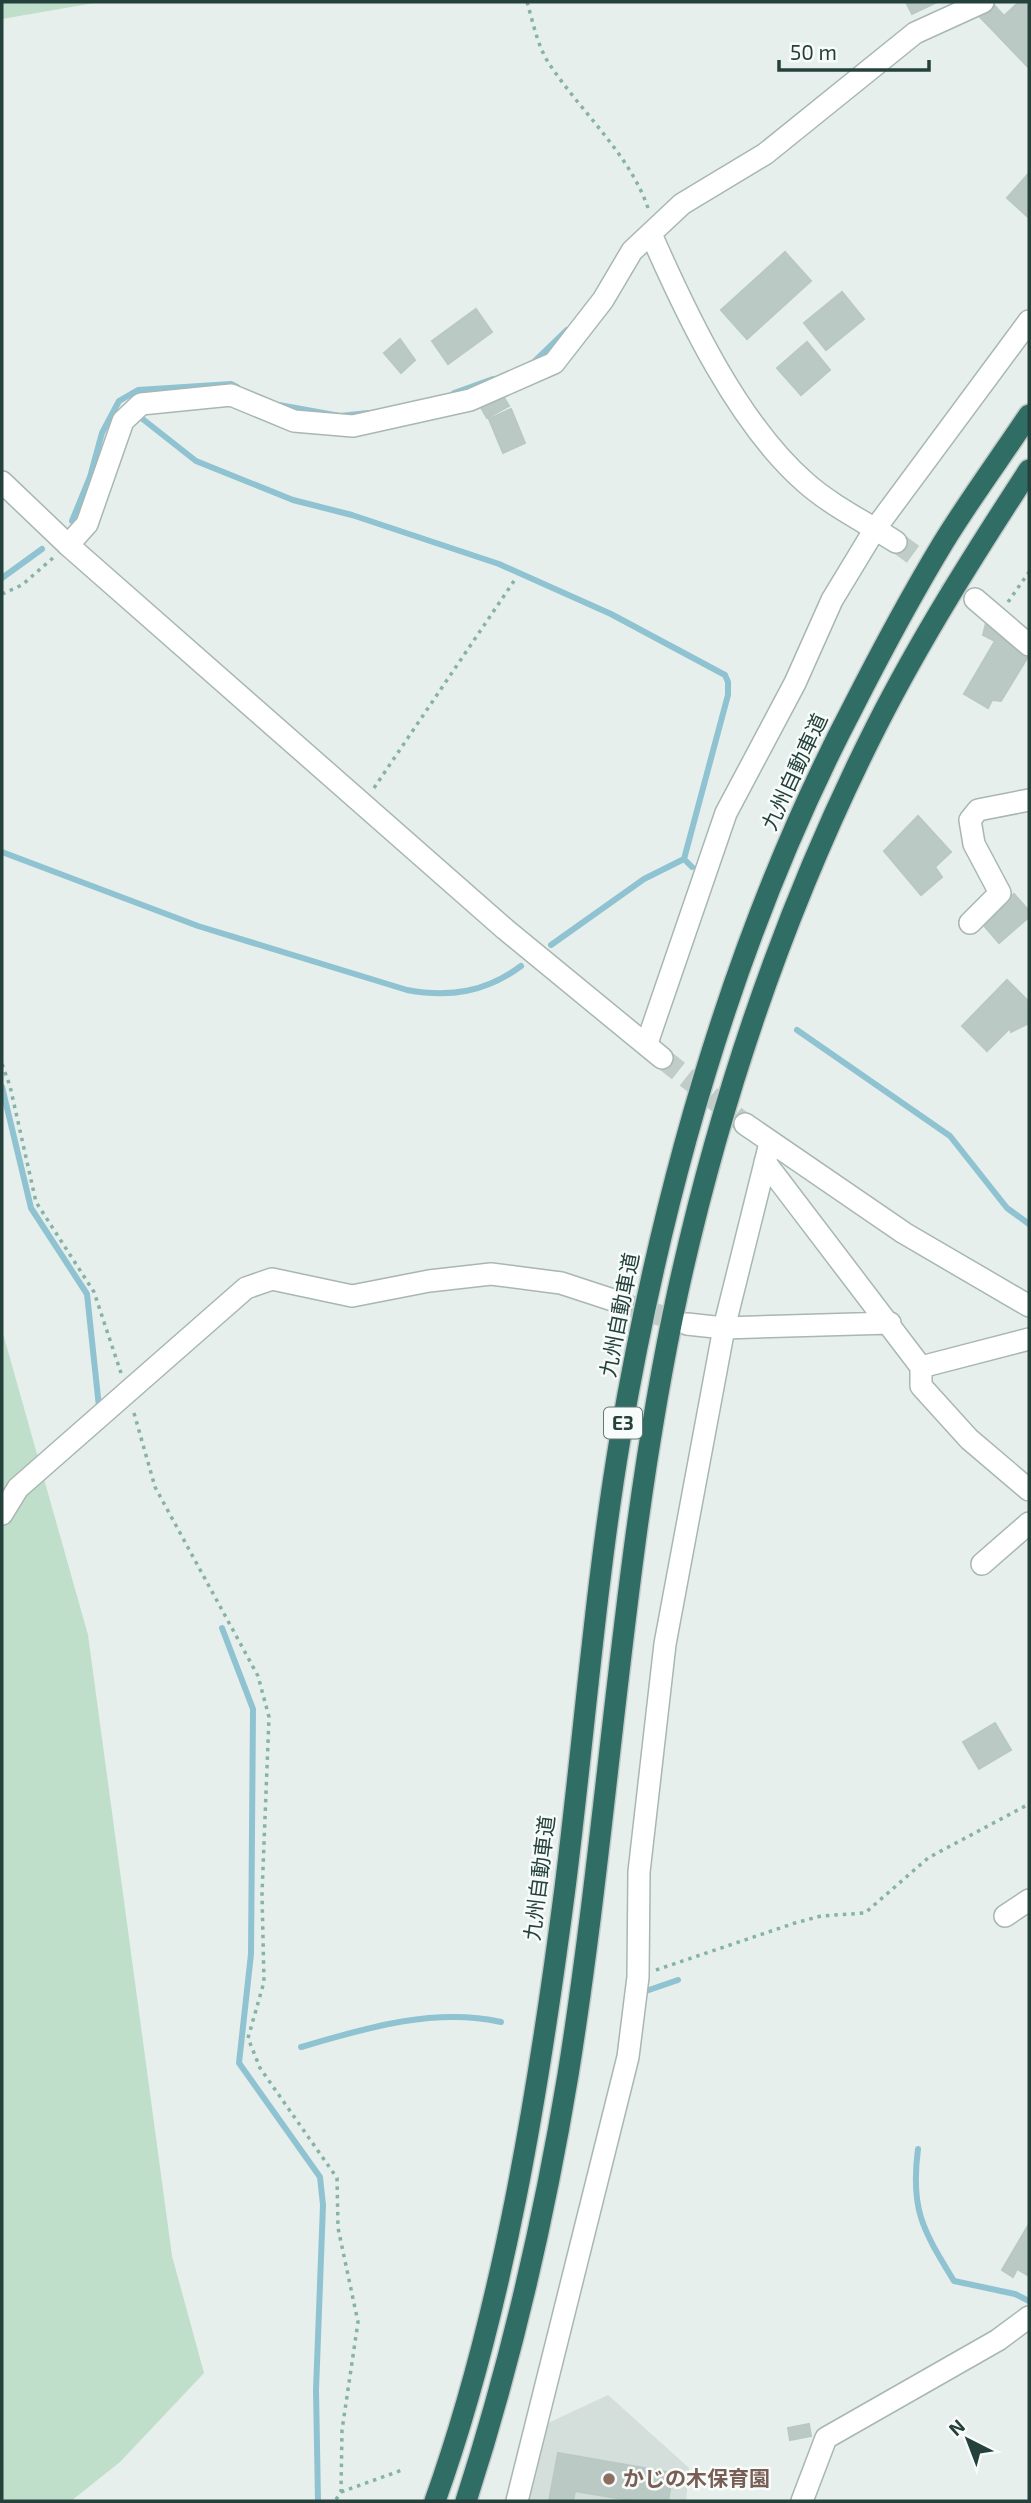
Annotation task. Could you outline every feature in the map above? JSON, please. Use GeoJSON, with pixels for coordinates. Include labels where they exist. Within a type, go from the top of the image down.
{"type":"FeatureCollection","features":[{"type":"Feature","properties":{"kind":"highway","name":"九州自動車道"},"geometry":{"type":"LineString","coordinates":[[435,2501],[480,2351],[508,2229],[537,2071],[564,1891],[599,1583],[620,1440],[649,1285],[684,1146],[722,1020],[783,857],[851,710],[943,544],[1029,415]]}},
{"type":"Feature","properties":{"kind":"highway","name":"E3"},"geometry":{"type":"LineString","coordinates":[[466,2501],[538,2235],[568,2074],[650,1444],[678,1293],[711,1156],[750,1029],[810,870],[877,725],[968,563],[1029,470]]}},
{"type":"Feature","properties":{"kind":"street"},"geometry":{"type":"LineString","coordinates":[[68,545],[88,524],[123,421],[141,404],[231,395],[294,421],[353,426],[470,400],[554,363],[603,300],[632,251],[682,204],[765,155],[915,33],[983,2]]}},
{"type":"Feature","properties":{"kind":"street"},"geometry":{"type":"LineString","coordinates":[[651,234],[677,293],[719,371],[756,428],[806,484],[896,542]]}},
{"type":"Feature","properties":{"kind":"street"},"geometry":{"type":"LineString","coordinates":[[647,1043],[726,813],[795,683],[832,600],[876,529],[1029,321]]}},
{"type":"Feature","properties":{"kind":"street"},"geometry":{"type":"LineString","coordinates":[[2,482],[68,545],[505,929],[662,1058]]}},
{"type":"Feature","properties":{"kind":"street"},"geometry":{"type":"LineString","coordinates":[[975,599],[1029,645]]}},
{"type":"Feature","properties":{"kind":"street"},"geometry":{"type":"LineString","coordinates":[[970,923],[1000,893],[974,844],[970,821],[978,810],[1029,800]]}},
{"type":"Feature","properties":{"kind":"street"},"geometry":{"type":"LineString","coordinates":[[745,1124],[920,1367],[921,1387],[969,1439],[1029,1490]]}},
{"type":"Feature","properties":{"kind":"street"},"geometry":{"type":"LineString","coordinates":[[767,1153],[1029,1306]]}},
{"type":"Feature","properties":{"kind":"street"},"geometry":{"type":"LineString","coordinates":[[517,2501],[628,2057],[638,1977],[639,1872],[665,1644],[724,1328],[767,1153]]}},
{"type":"Feature","properties":{"kind":"street"},"geometry":{"type":"LineString","coordinates":[[2,1514],[18,1488],[246,1288],[272,1279],[352,1296],[429,1281],[491,1274],[561,1283],[622,1303]]}},
{"type":"Feature","properties":{"kind":"street"},"geometry":{"type":"LineString","coordinates":[[688,1324],[724,1328],[890,1323]]}},
{"type":"Feature","properties":{"kind":"street"},"geometry":{"type":"LineString","coordinates":[[920,1367],[1029,1339]]}},
{"type":"Feature","properties":{"kind":"street"},"geometry":{"type":"LineString","coordinates":[[982,1563],[1029,1523]]}},
{"type":"Feature","properties":{"kind":"street"},"geometry":{"type":"LineString","coordinates":[[1005,1916],[1029,1900]]}},
{"type":"Feature","properties":{"kind":"street"},"geometry":{"type":"LineString","coordinates":[[802,2501],[826,2438],[998,2340],[1029,2317]]}},
{"type":"Feature","properties":{"kind":"path"},"geometry":{"type":"LineString","coordinates":[[527,2],[537,39],[549,63],[629,173],[648,206]]}},
{"type":"Feature","properties":{"kind":"path"},"geometry":{"type":"LineString","coordinates":[[2,594],[22,585],[68,545]]}},
{"type":"Feature","properties":{"kind":"path"},"geometry":{"type":"LineString","coordinates":[[997,619],[1029,572]]}},
{"type":"Feature","properties":{"kind":"path"},"geometry":{"type":"LineString","coordinates":[[363,805],[514,581]]}},
{"type":"Feature","properties":{"kind":"path"},"geometry":{"type":"LineString","coordinates":[[2,1064],[10,1086],[36,1202],[93,1292],[128,1394],[155,1487],[258,1676],[269,1717],[262,1894],[264,1982],[248,2038],[260,2068],[337,2178],[338,2228],[358,2322],[342,2430],[341,2492],[335,2501]]}},
{"type":"Feature","properties":{"kind":"path"},"geometry":{"type":"LineString","coordinates":[[638,1977],[795,1923],[821,1916],[865,1913],[928,1858],[1029,1804]]}},
{"type":"Feature","properties":{"kind":"path"},"geometry":{"type":"LineString","coordinates":[[341,2492],[405,2469]]}},
{"type":"Feature","properties":{"kind":"shaded area"},"geometry":{"type":"Polygon","coordinates":[[[608,2395],[689,2468],[686,2501],[529,2501],[546,2424],[608,2395]]]}},
{"type":"Feature","properties":{"kind":"green space"},"geometry":{"type":"Polygon","coordinates":[[[2,2],[100,2],[2,19],[2,2]]]}},
{"type":"Feature","properties":{"kind":"green space"},"geometry":{"type":"Polygon","coordinates":[[[2,1330],[88,1635],[172,2256],[204,2373],[120,2462],[71,2501],[2,2501],[2,1330]]]}},
{"type":"Feature","properties":{"kind":"building"},"geometry":{"type":"Polygon","coordinates":[[[906,2],[937,2],[912,14],[906,2]]]}},
{"type":"Feature","properties":{"kind":"building"},"geometry":{"type":"Polygon","coordinates":[[[1019,2],[1029,2],[1029,68],[979,16],[992,3],[1004,16],[1019,2]]]}},
{"type":"Feature","properties":{"kind":"building"},"geometry":{"type":"Polygon","coordinates":[[[1029,173],[1029,218],[1007,198],[1029,173]]]}},
{"type":"Feature","properties":{"kind":"building"},"geometry":{"type":"Polygon","coordinates":[[[785,252],[811,281],[747,339],[721,310],[785,252]]]}},
{"type":"Feature","properties":{"kind":"building"},"geometry":{"type":"Polygon","coordinates":[[[842,292],[864,319],[826,350],[804,323],[842,292]]]}},
{"type":"Feature","properties":{"kind":"building"},"geometry":{"type":"Polygon","coordinates":[[[476,309],[492,332],[448,364],[432,341],[476,309]]]}},
{"type":"Feature","properties":{"kind":"building"},"geometry":{"type":"Polygon","coordinates":[[[400,339],[415,360],[401,373],[384,353],[400,339]]]}},
{"type":"Feature","properties":{"kind":"building"},"geometry":{"type":"Polygon","coordinates":[[[807,342],[830,370],[801,395],[777,368],[807,342]]]}},
{"type":"Feature","properties":{"kind":"building"},"geometry":{"type":"Polygon","coordinates":[[[502,394],[509,406],[487,418],[480,406],[502,394]]]}},
{"type":"Feature","properties":{"kind":"building"},"geometry":{"type":"Polygon","coordinates":[[[511,409],[525,443],[503,453],[489,419],[511,409]]]}},
{"type":"Feature","properties":{"kind":"building"},"geometry":{"type":"Polygon","coordinates":[[[987,619],[1029,655],[1001,701],[992,700],[988,708],[964,694],[995,641],[983,635],[987,619]]]}},
{"type":"Feature","properties":{"kind":"building"},"geometry":{"type":"Polygon","coordinates":[[[918,816],[951,852],[935,867],[942,877],[921,895],[884,851],[918,816]]]}},
{"type":"Feature","properties":{"kind":"building"},"geometry":{"type":"Polygon","coordinates":[[[1014,894],[1029,911],[1029,917],[999,943],[981,922],[1014,894]]]}},
{"type":"Feature","properties":{"kind":"building"},"geometry":{"type":"Polygon","coordinates":[[[1007,980],[1029,1002],[1027,1024],[1011,1032],[1010,1028],[987,1051],[962,1026],[1007,980]]]}},
{"type":"Feature","properties":{"kind":"building"},"geometry":{"type":"Polygon","coordinates":[[[995,1723],[1011,1750],[979,1769],[963,1742],[995,1723]]]}},
{"type":"Feature","properties":{"kind":"building"},"geometry":{"type":"Polygon","coordinates":[[[1029,2224],[1029,2276],[1017,2269],[1013,2277],[1002,2270],[1029,2224]]]}},
{"type":"Feature","properties":{"kind":"building"},"geometry":{"type":"Polygon","coordinates":[[[809,2424],[811,2436],[790,2440],[788,2428],[809,2424]]]}},
{"type":"Feature","properties":{"kind":"building"},"geometry":{"type":"Polygon","coordinates":[[[558,2453],[673,2473],[668,2501],[634,2501],[575,2491],[573,2501],[549,2501],[558,2453]]]}},
{"type":"Feature","properties":{"kind":"waterway"},"geometry":{"type":"LineString","coordinates":[[535,361],[567,330]]}},
{"type":"Feature","properties":{"kind":"waterway"},"geometry":{"type":"LineString","coordinates":[[454,393],[493,379]]}},
{"type":"Feature","properties":{"kind":"waterway"},"geometry":{"type":"LineString","coordinates":[[72,521],[90,477],[102,433],[119,401],[138,390],[231,384],[237,387]]}},
{"type":"Feature","properties":{"kind":"waterway"},"geometry":{"type":"LineString","coordinates":[[279,405],[340,416],[368,413]]}},
{"type":"Feature","properties":{"kind":"waterway"},"geometry":{"type":"LineString","coordinates":[[135,413],[196,461],[293,500],[352,515],[499,564],[611,614],[725,675],[728,695],[684,859],[644,879],[551,945]]}},
{"type":"Feature","properties":{"kind":"waterway"},"geometry":{"type":"LineString","coordinates":[[2,578],[42,549]]}},
{"type":"Feature","properties":{"kind":"waterway"},"geometry":{"type":"LineString","coordinates":[[2,852],[198,926],[407,990],[438,993],[467,991],[494,982],[521,966]]}},
{"type":"Feature","properties":{"kind":"waterway"},"geometry":{"type":"LineString","coordinates":[[684,859],[692,867]]}},
{"type":"Feature","properties":{"kind":"waterway"},"geometry":{"type":"LineString","coordinates":[[797,1030],[950,1136],[1007,1208],[1029,1224]]}},
{"type":"Feature","properties":{"kind":"waterway"},"geometry":{"type":"LineString","coordinates":[[2,1087],[31,1208],[87,1294],[99,1407]]}},
{"type":"Feature","properties":{"kind":"waterway"},"geometry":{"type":"LineString","coordinates":[[222,1628],[253,1709],[251,1954],[239,2063],[320,2177],[323,2205],[316,2390],[318,2501]]}},
{"type":"Feature","properties":{"kind":"waterway"},"geometry":{"type":"LineString","coordinates":[[646,1991],[678,1980]]}},
{"type":"Feature","properties":{"kind":"waterway"},"geometry":{"type":"LineString","coordinates":[[301,2047],[375,2027],[425,2018],[476,2018],[501,2022]]}},
{"type":"Feature","properties":{"kind":"waterway"},"geometry":{"type":"LineString","coordinates":[[918,2149],[916,2188],[921,2219],[954,2281],[1015,2294],[1029,2301]]}},
{"type":"Feature","properties":{"kind":"tunnel"},"geometry":{"type":"LineString","coordinates":[[896,542],[971,596]]}},
{"type":"Feature","properties":{"kind":"tunnel"},"geometry":{"type":"LineString","coordinates":[[662,1058],[745,1124]]}},
{"type":"Feature","properties":{"kind":"tunnel"},"geometry":{"type":"LineString","coordinates":[[622,1303],[687,1324]]}},
{"type":"Feature","properties":{"kind":"place","name":"かじの木保育園"},"geometry":{"type":"Point","coordinates":[609,2479]}}]}
